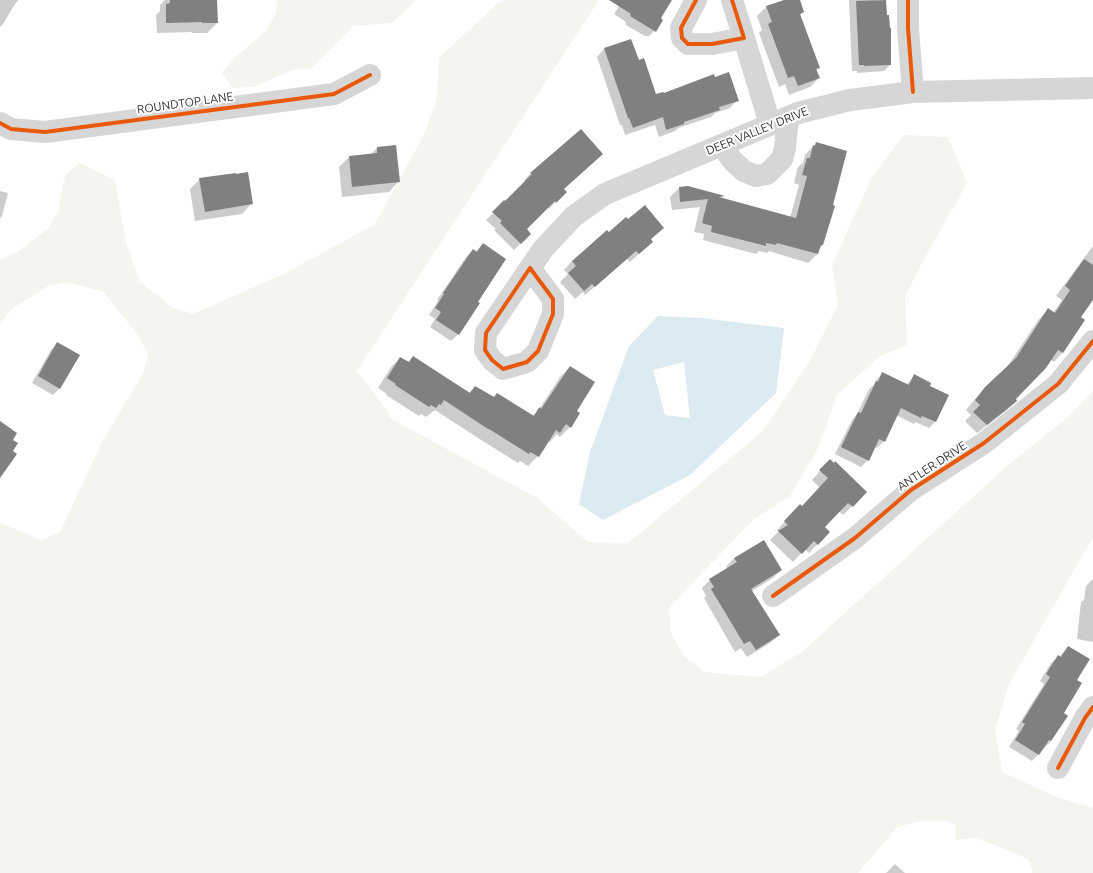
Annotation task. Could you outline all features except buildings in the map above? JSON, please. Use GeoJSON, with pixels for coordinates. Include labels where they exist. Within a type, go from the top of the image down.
{"type":"FeatureCollection","features":[{"type":"Feature","properties":{"kind":"street"},"geometry":{"type":"LineString","coordinates":[[696,0],[681,28],[682,38],[688,44],[712,44],[744,38]]}},
{"type":"Feature","properties":{"kind":"street"},"geometry":{"type":"LineString","coordinates":[[721,145],[733,161],[744,171],[756,176],[767,174],[782,159],[785,148],[779,120],[744,38],[732,0]]}},
{"type":"Feature","properties":{"kind":"street"},"geometry":{"type":"LineString","coordinates":[[908,0],[908,28],[913,92]]}},
{"type":"Feature","properties":{"kind":"street","name":"ROUNDTOP LANE"},"geometry":{"type":"LineString","coordinates":[[0,123],[11,129],[45,132],[334,94],[370,75]]}},
{"type":"Feature","properties":{"kind":"street","name":"DEER VALLEY DRIVE"},"geometry":{"type":"LineString","coordinates":[[530,268],[544,248],[574,216],[605,194],[798,113],[850,100],[913,92],[1093,88]]}},
{"type":"Feature","properties":{"kind":"street","name":"ANTLER DRIVE"},"geometry":{"type":"LineString","coordinates":[[773,596],[855,538],[911,490],[997,434],[1058,384],[1093,341]]}},
{"type":"Feature","properties":{"kind":"street"},"geometry":{"type":"LineString","coordinates":[[1058,768],[1085,718],[1093,707]]}},
{"type":"Feature","properties":{"kind":"shaded area"},"geometry":{"type":"Polygon","coordinates":[[[277,0],[416,0],[392,23],[354,26],[311,69],[292,70],[253,87],[233,88],[222,73],[234,58],[266,31],[276,13],[277,0]]]}},
{"type":"Feature","properties":{"kind":"shaded area"},"geometry":{"type":"Polygon","coordinates":[[[504,0],[599,0],[357,371],[390,415],[388,417],[537,498],[588,542],[628,543],[763,431],[811,359],[838,305],[832,265],[872,177],[904,135],[948,137],[967,183],[905,296],[907,345],[880,356],[837,395],[818,448],[790,496],[753,520],[669,608],[671,633],[684,656],[704,672],[761,677],[803,651],[1007,466],[1067,418],[1093,391],[1093,537],[1009,684],[995,730],[1002,772],[1059,798],[1093,808],[1093,873],[1032,873],[1028,859],[977,838],[955,840],[956,825],[946,821],[922,821],[897,827],[858,873],[0,873],[0,523],[42,540],[60,532],[102,442],[143,374],[148,355],[140,338],[104,292],[67,282],[48,286],[13,308],[0,324],[0,259],[17,252],[48,229],[58,212],[65,176],[79,163],[115,180],[126,243],[140,282],[173,308],[193,314],[286,273],[375,224],[424,135],[437,99],[439,58],[498,3],[504,0]]]}},
{"type":"Feature","properties":{"kind":"shaded area"},"geometry":{"type":"Polygon","coordinates":[[[658,316],[701,318],[784,328],[776,393],[690,475],[603,520],[579,504],[590,452],[629,346],[658,316]],[[684,362],[653,370],[665,415],[690,418],[684,362]]]}},
{"type":"Feature","properties":{"kind":"cycle path"},"geometry":{"type":"LineString","coordinates":[[696,0],[681,28],[682,38],[688,44],[712,44],[744,38],[732,0]]}},
{"type":"Feature","properties":{"kind":"cycle path"},"geometry":{"type":"LineString","coordinates":[[908,0],[908,28],[913,92]]}},
{"type":"Feature","properties":{"kind":"cycle path"},"geometry":{"type":"LineString","coordinates":[[0,123],[11,129],[45,132],[334,94],[370,75]]}},
{"type":"Feature","properties":{"kind":"cycle path"},"geometry":{"type":"LineString","coordinates":[[530,268],[553,299],[553,314],[538,351],[527,362],[503,369],[492,360],[485,350],[486,333],[530,268]]}},
{"type":"Feature","properties":{"kind":"cycle path"},"geometry":{"type":"LineString","coordinates":[[773,596],[855,538],[911,490],[984,443],[1058,384],[1093,341]]}},
{"type":"Feature","properties":{"kind":"cycle path"},"geometry":{"type":"LineString","coordinates":[[1058,768],[1085,718],[1093,707]]}}]}
